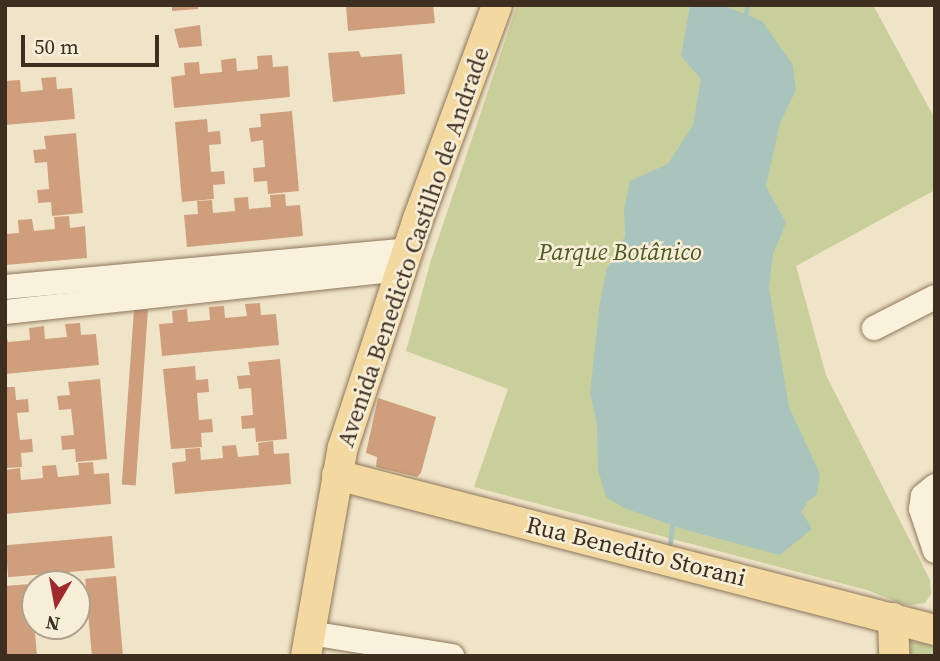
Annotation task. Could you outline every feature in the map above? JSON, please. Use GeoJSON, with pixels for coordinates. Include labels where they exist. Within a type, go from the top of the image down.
{"type":"FeatureCollection","features":[{"type":"Feature","properties":{"kind":"main road","name":"Avenida Benedicto Castilho de Andrade"},"geometry":{"type":"LineString","coordinates":[[308,645],[337,475],[355,406],[404,260],[497,5]]}},
{"type":"Feature","properties":{"kind":"main road","name":"Rua Benedito Storani"},"geometry":{"type":"LineString","coordinates":[[337,475],[935,629]]}},
{"type":"Feature","properties":{"kind":"main road"},"geometry":{"type":"LineString","coordinates":[[893,618],[894,656]]}},
{"type":"Feature","properties":{"kind":"street"},"geometry":{"type":"LineString","coordinates":[[5,287],[308,269],[404,260]]}},
{"type":"Feature","properties":{"kind":"street"},"geometry":{"type":"LineString","coordinates":[[5,312],[308,269]]}},
{"type":"Feature","properties":{"kind":"street"},"geometry":{"type":"LineString","coordinates":[[874,328],[935,297]]}},
{"type":"Feature","properties":{"kind":"street"},"geometry":{"type":"LineString","coordinates":[[935,486],[923,496],[921,509],[935,551]]}},
{"type":"Feature","properties":{"kind":"street"},"geometry":{"type":"LineString","coordinates":[[308,645],[452,656]]}},
{"type":"Feature","properties":{"kind":"green space","name":"Parque Botânico"},"geometry":{"type":"Polygon","coordinates":[[[517,5],[873,5],[935,119],[935,190],[796,266],[826,375],[930,580],[931,594],[925,603],[911,605],[897,602],[867,590],[474,487],[508,389],[406,351],[431,260],[517,5]]]}},
{"type":"Feature","properties":{"kind":"green space"},"geometry":{"type":"Polygon","coordinates":[[[911,641],[935,646],[935,656],[910,656],[911,641]]]}},
{"type":"Feature","properties":{"kind":"water"},"geometry":{"type":"Polygon","coordinates":[[[690,5],[722,5],[762,21],[793,65],[796,90],[780,123],[766,186],[786,223],[773,254],[769,288],[789,407],[820,474],[817,495],[808,501],[802,512],[812,529],[780,555],[686,530],[624,508],[606,497],[598,470],[597,424],[590,393],[600,302],[607,268],[617,256],[618,245],[625,237],[624,210],[630,181],[668,164],[693,125],[701,79],[681,56],[690,5]]]}},
{"type":"Feature","properties":{"kind":"building"},"geometry":{"type":"Polygon","coordinates":[[[172,5],[198,5],[198,9],[172,11],[172,5]]]}},
{"type":"Feature","properties":{"kind":"building"},"geometry":{"type":"Polygon","coordinates":[[[346,5],[433,5],[435,23],[348,31],[346,5]]]}},
{"type":"Feature","properties":{"kind":"building"},"geometry":{"type":"Polygon","coordinates":[[[200,25],[202,46],[179,48],[174,29],[200,25]]]}},
{"type":"Feature","properties":{"kind":"building"},"geometry":{"type":"Polygon","coordinates":[[[359,51],[361,57],[402,54],[405,94],[333,102],[328,53],[359,51]]]}},
{"type":"Feature","properties":{"kind":"building"},"geometry":{"type":"Polygon","coordinates":[[[272,55],[273,67],[288,66],[290,97],[174,108],[171,77],[185,75],[184,63],[199,62],[200,74],[222,72],[221,60],[236,58],[237,71],[258,69],[257,56],[272,55]]]}},
{"type":"Feature","properties":{"kind":"building"},"geometry":{"type":"Polygon","coordinates":[[[56,77],[57,89],[72,88],[75,119],[5,125],[5,81],[20,80],[21,92],[43,90],[41,78],[56,77]]]}},
{"type":"Feature","properties":{"kind":"building"},"geometry":{"type":"Polygon","coordinates":[[[292,111],[299,191],[268,194],[267,181],[254,182],[253,168],[265,167],[263,140],[251,142],[249,128],[261,127],[260,114],[292,111]]]}},
{"type":"Feature","properties":{"kind":"building"},"geometry":{"type":"Polygon","coordinates":[[[207,119],[208,132],[220,131],[221,144],[209,145],[211,172],[224,171],[225,184],[213,185],[214,199],[182,202],[175,122],[207,119]]]}},
{"type":"Feature","properties":{"kind":"building"},"geometry":{"type":"Polygon","coordinates":[[[76,133],[83,213],[52,216],[51,202],[38,203],[37,190],[49,189],[47,162],[35,163],[33,150],[46,149],[44,136],[76,133]]]}},
{"type":"Feature","properties":{"kind":"building"},"geometry":{"type":"Polygon","coordinates":[[[285,194],[286,206],[300,205],[303,236],[187,247],[184,215],[198,214],[197,201],[212,200],[213,213],[235,211],[234,198],[248,197],[249,209],[271,207],[270,195],[285,194]]]}},
{"type":"Feature","properties":{"kind":"building"},"geometry":{"type":"Polygon","coordinates":[[[69,216],[70,228],[85,226],[87,258],[5,265],[5,234],[19,233],[18,220],[32,219],[34,231],[55,229],[54,217],[69,216]]]}},
{"type":"Feature","properties":{"kind":"building"},"geometry":{"type":"Polygon","coordinates":[[[260,303],[261,315],[276,314],[279,345],[162,356],[159,324],[173,323],[172,311],[187,309],[188,322],[210,320],[209,307],[224,306],[225,318],[247,316],[245,304],[260,303]]]}},
{"type":"Feature","properties":{"kind":"building"},"geometry":{"type":"Polygon","coordinates":[[[134,309],[148,310],[136,486],[122,485],[134,309]]]}},
{"type":"Feature","properties":{"kind":"building"},"geometry":{"type":"Polygon","coordinates":[[[80,323],[81,335],[96,334],[99,365],[5,374],[5,330],[8,342],[30,340],[29,328],[44,326],[45,339],[67,337],[65,324],[80,323]]]}},
{"type":"Feature","properties":{"kind":"building"},"geometry":{"type":"Polygon","coordinates":[[[280,359],[287,439],[256,442],[255,428],[242,429],[241,416],[253,415],[251,388],[239,389],[237,376],[250,375],[248,362],[280,359]]]}},
{"type":"Feature","properties":{"kind":"building"},"geometry":{"type":"Polygon","coordinates":[[[195,366],[196,380],[208,379],[209,392],[197,393],[199,420],[212,419],[213,432],[201,433],[202,447],[171,449],[163,369],[195,366]]]}},
{"type":"Feature","properties":{"kind":"building"},"geometry":{"type":"Polygon","coordinates":[[[100,379],[107,459],[76,462],[75,449],[62,450],[61,436],[74,435],[71,409],[59,410],[57,396],[70,395],[68,382],[100,379]]]}},
{"type":"Feature","properties":{"kind":"building"},"geometry":{"type":"Polygon","coordinates":[[[5,387],[15,387],[16,400],[28,399],[29,412],[17,413],[20,440],[32,439],[33,452],[21,453],[22,467],[5,468],[5,387]]]}},
{"type":"Feature","properties":{"kind":"building"},"geometry":{"type":"Polygon","coordinates":[[[378,398],[436,417],[421,473],[417,477],[376,467],[377,457],[366,453],[378,398]]]}},
{"type":"Feature","properties":{"kind":"building"},"geometry":{"type":"Polygon","coordinates":[[[273,441],[274,454],[289,453],[291,484],[175,494],[172,463],[186,461],[185,449],[200,448],[201,460],[223,458],[222,446],[236,445],[238,457],[259,455],[258,443],[273,441]]]}},
{"type":"Feature","properties":{"kind":"building"},"geometry":{"type":"Polygon","coordinates":[[[93,462],[94,474],[109,473],[111,504],[5,514],[5,470],[20,468],[21,480],[43,478],[42,466],[56,465],[58,477],[79,475],[78,463],[93,462]]]}},
{"type":"Feature","properties":{"kind":"building"},"geometry":{"type":"Polygon","coordinates":[[[112,536],[115,568],[21,570],[21,576],[8,577],[5,545],[112,536]]]}},
{"type":"Feature","properties":{"kind":"building"},"geometry":{"type":"Polygon","coordinates":[[[116,576],[123,656],[92,656],[91,578],[116,576]]]}},
{"type":"Feature","properties":{"kind":"building"},"geometry":{"type":"Polygon","coordinates":[[[21,585],[21,640],[36,640],[37,656],[5,656],[5,586],[21,585]]]}},
{"type":"Feature","properties":{"kind":"waterway"},"geometry":{"type":"LineString","coordinates":[[745,19],[747,5]]}},
{"type":"Feature","properties":{"kind":"waterway"},"geometry":{"type":"LineString","coordinates":[[670,543],[673,519]]}}]}
